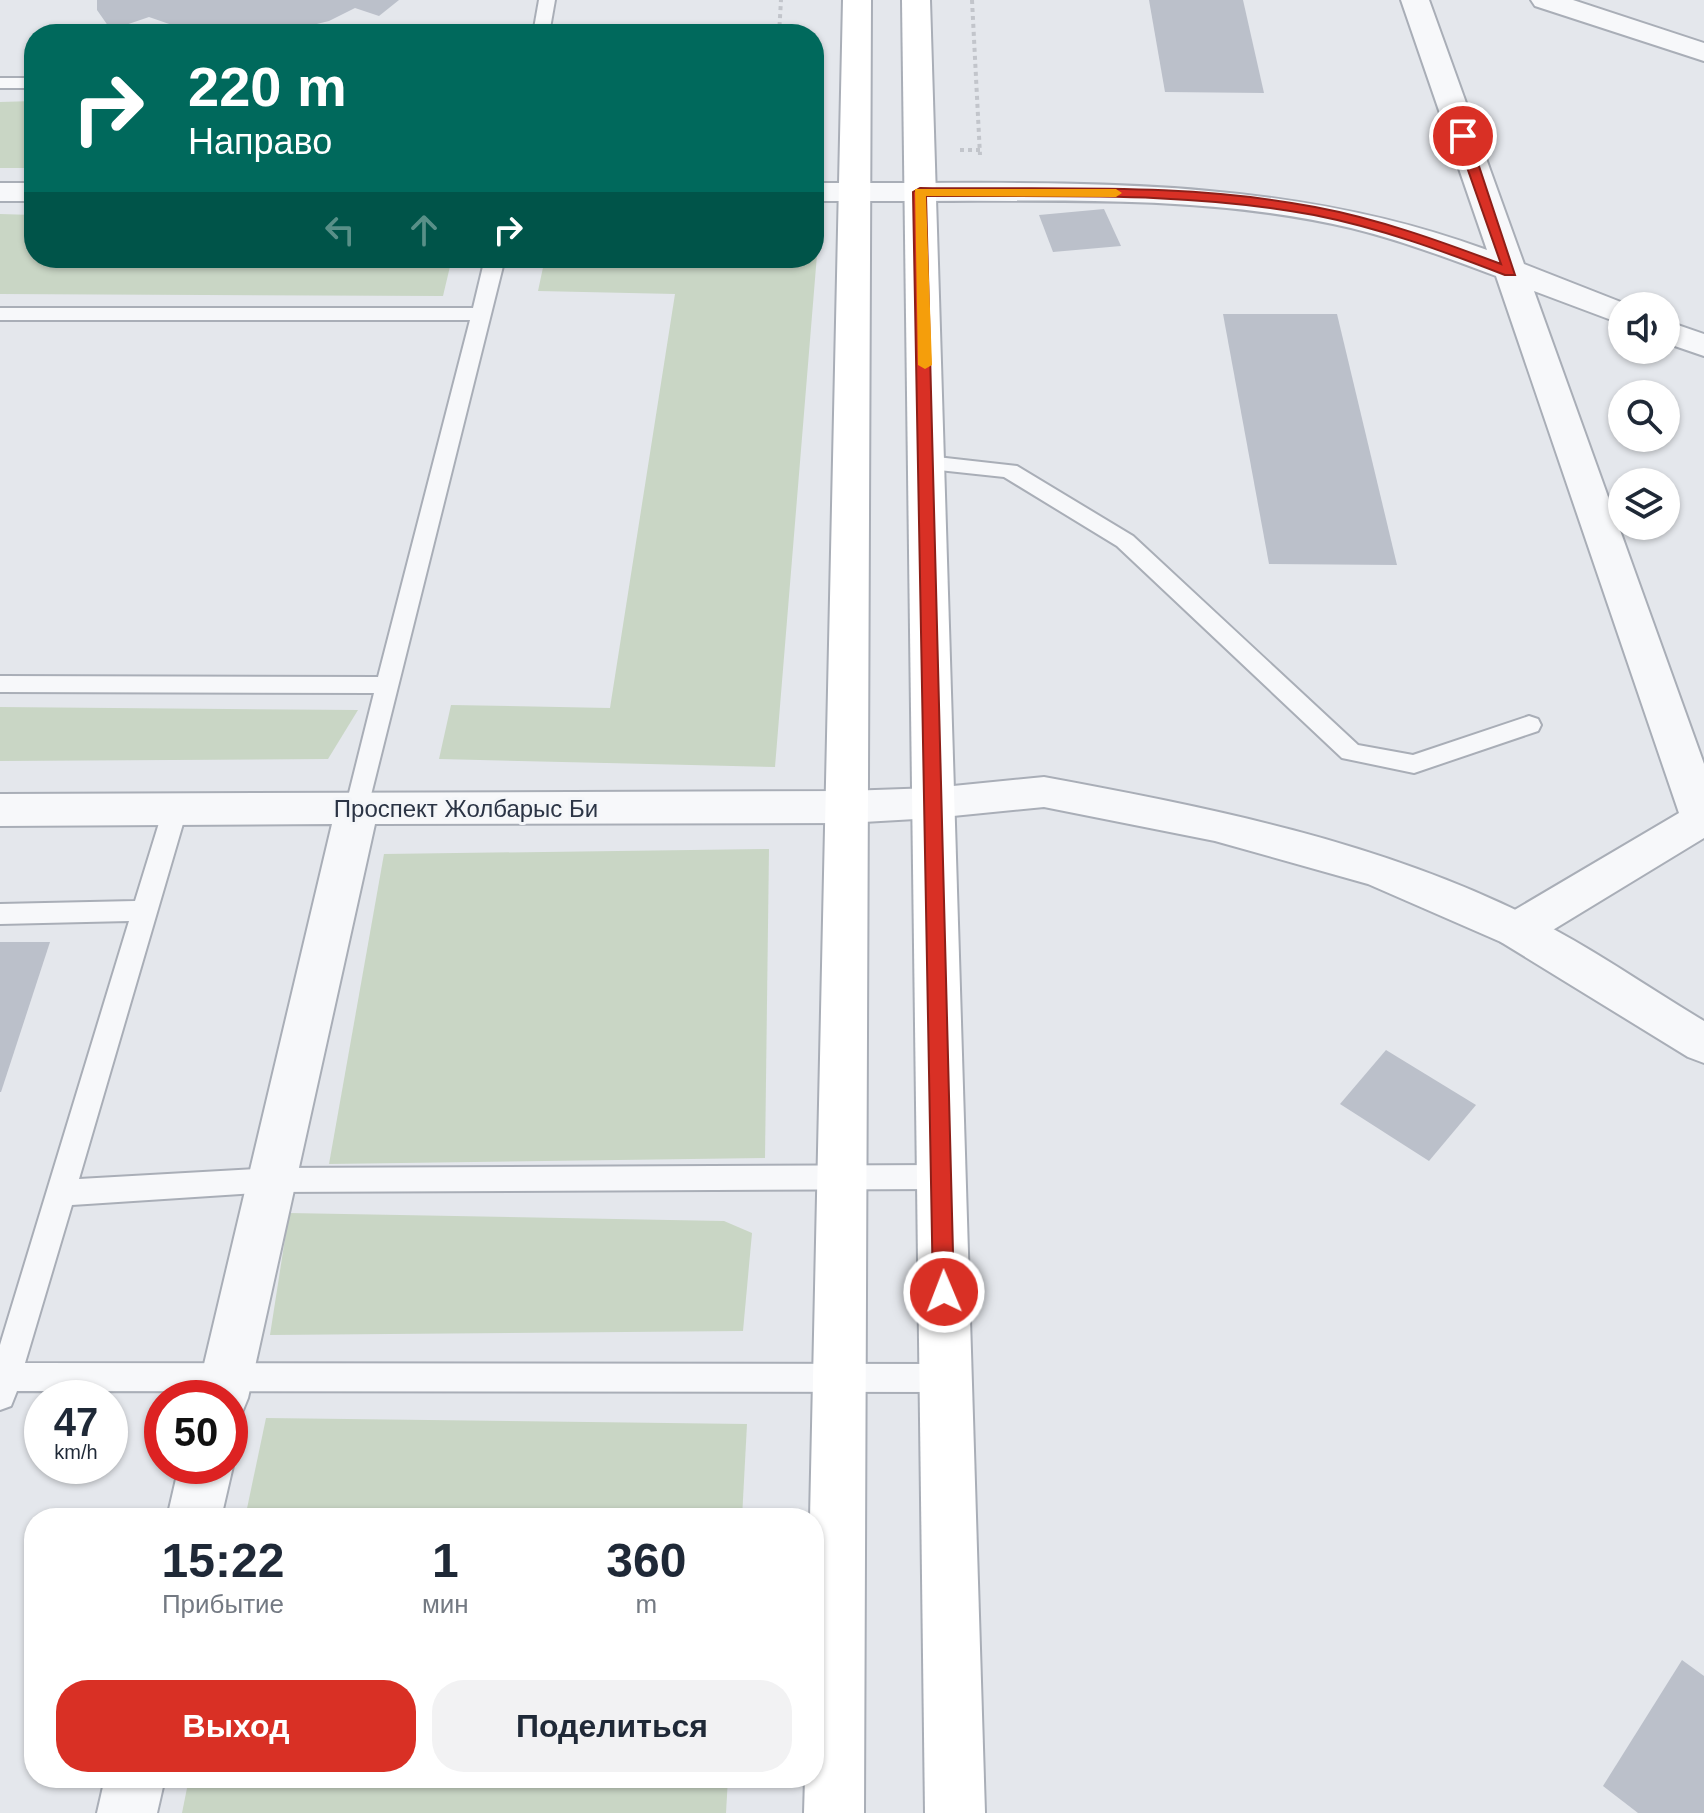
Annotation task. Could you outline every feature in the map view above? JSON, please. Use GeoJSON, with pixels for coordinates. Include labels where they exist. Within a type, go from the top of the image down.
{"type":"FeatureCollection","features":[{"type":"Feature","properties":{"kind":"main road"},"geometry":{"type":"LineString","coordinates":[[834,1813],[857,0]]}},
{"type":"Feature","properties":{"kind":"main road"},"geometry":{"type":"LineString","coordinates":[[916,0],[955,1813]]}},
{"type":"Feature","properties":{"kind":"street"},"geometry":{"type":"LineString","coordinates":[[1415,0],[1703,818],[1517,930]]}},
{"type":"Feature","properties":{"kind":"street"},"geometry":{"type":"LineString","coordinates":[[1545,0],[1704,52]]}},
{"type":"Feature","properties":{"kind":"street"},"geometry":{"type":"LineString","coordinates":[[0,192],[24,192]]}},
{"type":"Feature","properties":{"kind":"street"},"geometry":{"type":"LineString","coordinates":[[824,192],[1182,195],[1314,211],[1412,236],[1608,309]]}},
{"type":"Feature","properties":{"kind":"street"},"geometry":{"type":"LineString","coordinates":[[1680,337],[1704,346]]}},
{"type":"Feature","properties":{"kind":"street","name":"Проспект Жолбарыс Би"},"geometry":{"type":"LineString","coordinates":[[0,810],[846,807],[933,803],[1044,792],[1215,825],[1380,871],[1517,930],[1704,1044]]}},
{"type":"Feature","properties":{"kind":"street"},"geometry":{"type":"LineString","coordinates":[[226,1380],[357,809]]}},
{"type":"Feature","properties":{"kind":"street"},"geometry":{"type":"LineString","coordinates":[[196,1508],[202,1484]]}},
{"type":"Feature","properties":{"kind":"street"},"geometry":{"type":"LineString","coordinates":[[127,1813],[133,1788]]}},
{"type":"Feature","properties":{"kind":"lane"},"geometry":{"type":"LineString","coordinates":[[543,24],[547,0]]}},
{"type":"Feature","properties":{"kind":"lane"},"geometry":{"type":"LineString","coordinates":[[0,83],[24,83]]}},
{"type":"Feature","properties":{"kind":"lane"},"geometry":{"type":"LineString","coordinates":[[357,809],[492,268]]}},
{"type":"Feature","properties":{"kind":"lane"},"geometry":{"type":"LineString","coordinates":[[0,314],[481,314]]}},
{"type":"Feature","properties":{"kind":"lane"},"geometry":{"type":"LineString","coordinates":[[928,463],[1009,471],[1125,541],[1351,752],[1414,764],[1529,725]]}},
{"type":"Feature","properties":{"kind":"lane"},"geometry":{"type":"LineString","coordinates":[[0,684],[388,685]]}},
{"type":"Feature","properties":{"kind":"lane"},"geometry":{"type":"LineString","coordinates":[[144,1387],[3,1386],[175,810]]}},
{"type":"Feature","properties":{"kind":"lane"},"geometry":{"type":"LineString","coordinates":[[0,914],[144,911]]}},
{"type":"Feature","properties":{"kind":"lane"},"geometry":{"type":"LineString","coordinates":[[61,1193],[272,1180],[941,1177]]}},
{"type":"Feature","properties":{"kind":"lane"},"geometry":{"type":"LineString","coordinates":[[248,1387],[946,1378]]}},
{"type":"Feature","properties":{"kind":"path"},"geometry":{"type":"LineString","coordinates":[[780,24],[781,0]]}},
{"type":"Feature","properties":{"kind":"path"},"geometry":{"type":"LineString","coordinates":[[972,0],[983,192]]}},
{"type":"Feature","properties":{"kind":"green space"},"geometry":{"type":"Polygon","coordinates":[[[24,101],[24,168],[0,168],[0,102],[24,101]]]}},
{"type":"Feature","properties":{"kind":"green space"},"geometry":{"type":"Polygon","coordinates":[[[0,214],[24,215],[24,268],[450,268],[443,296],[0,294],[0,214]]]}},
{"type":"Feature","properties":{"kind":"green space"},"geometry":{"type":"Polygon","coordinates":[[[543,268],[816,268],[775,767],[439,759],[451,705],[610,708],[675,294],[538,291],[543,268]]]}},
{"type":"Feature","properties":{"kind":"green space"},"geometry":{"type":"Polygon","coordinates":[[[0,707],[358,710],[328,759],[0,761],[0,707]]]}},
{"type":"Feature","properties":{"kind":"green space"},"geometry":{"type":"Polygon","coordinates":[[[769,849],[765,1158],[329,1164],[384,854],[769,849]]]}},
{"type":"Feature","properties":{"kind":"green space"},"geometry":{"type":"Polygon","coordinates":[[[289,1213],[724,1221],[752,1233],[743,1331],[270,1335],[289,1213]]]}},
{"type":"Feature","properties":{"kind":"green space"},"geometry":{"type":"Polygon","coordinates":[[[266,1418],[747,1424],[743,1508],[247,1508],[266,1418]]]}},
{"type":"Feature","properties":{"kind":"green space"},"geometry":{"type":"Polygon","coordinates":[[[187,1788],[727,1788],[726,1813],[182,1813],[187,1788]]]}},
{"type":"Feature","properties":{"kind":"building"},"geometry":{"type":"Polygon","coordinates":[[[97,0],[399,0],[379,16],[355,8],[317,24],[169,24],[149,17],[129,24],[107,24],[97,10],[97,0]]]}},
{"type":"Feature","properties":{"kind":"building"},"geometry":{"type":"Polygon","coordinates":[[[1149,0],[1243,0],[1264,93],[1165,92],[1149,0]]]}},
{"type":"Feature","properties":{"kind":"building"},"geometry":{"type":"Polygon","coordinates":[[[1104,209],[1121,246],[1053,252],[1039,215],[1104,209]]]}},
{"type":"Feature","properties":{"kind":"building"},"geometry":{"type":"Polygon","coordinates":[[[1223,314],[1337,314],[1397,565],[1269,564],[1223,314]]]}},
{"type":"Feature","properties":{"kind":"building"},"geometry":{"type":"Polygon","coordinates":[[[0,942],[50,942],[1,1092],[0,1092],[0,942]]]}},
{"type":"Feature","properties":{"kind":"building"},"geometry":{"type":"Polygon","coordinates":[[[1386,1050],[1476,1105],[1429,1161],[1340,1104],[1386,1050]]]}},
{"type":"Feature","properties":{"kind":"building"},"geometry":{"type":"Polygon","coordinates":[[[1682,1660],[1704,1676],[1704,1813],[1638,1813],[1603,1786],[1682,1660]]]}},
{"type":"Feature","properties":{"kind":"slow traffic"},"geometry":{"type":"LineString","coordinates":[[925,365],[920,192],[1116,193]]}},
{"type":"Feature","properties":{"kind":"route"},"geometry":{"type":"LineString","coordinates":[[944,1292],[920,192],[1182,195],[1314,211],[1412,236],[1510,272],[1463,136]]}}]}
